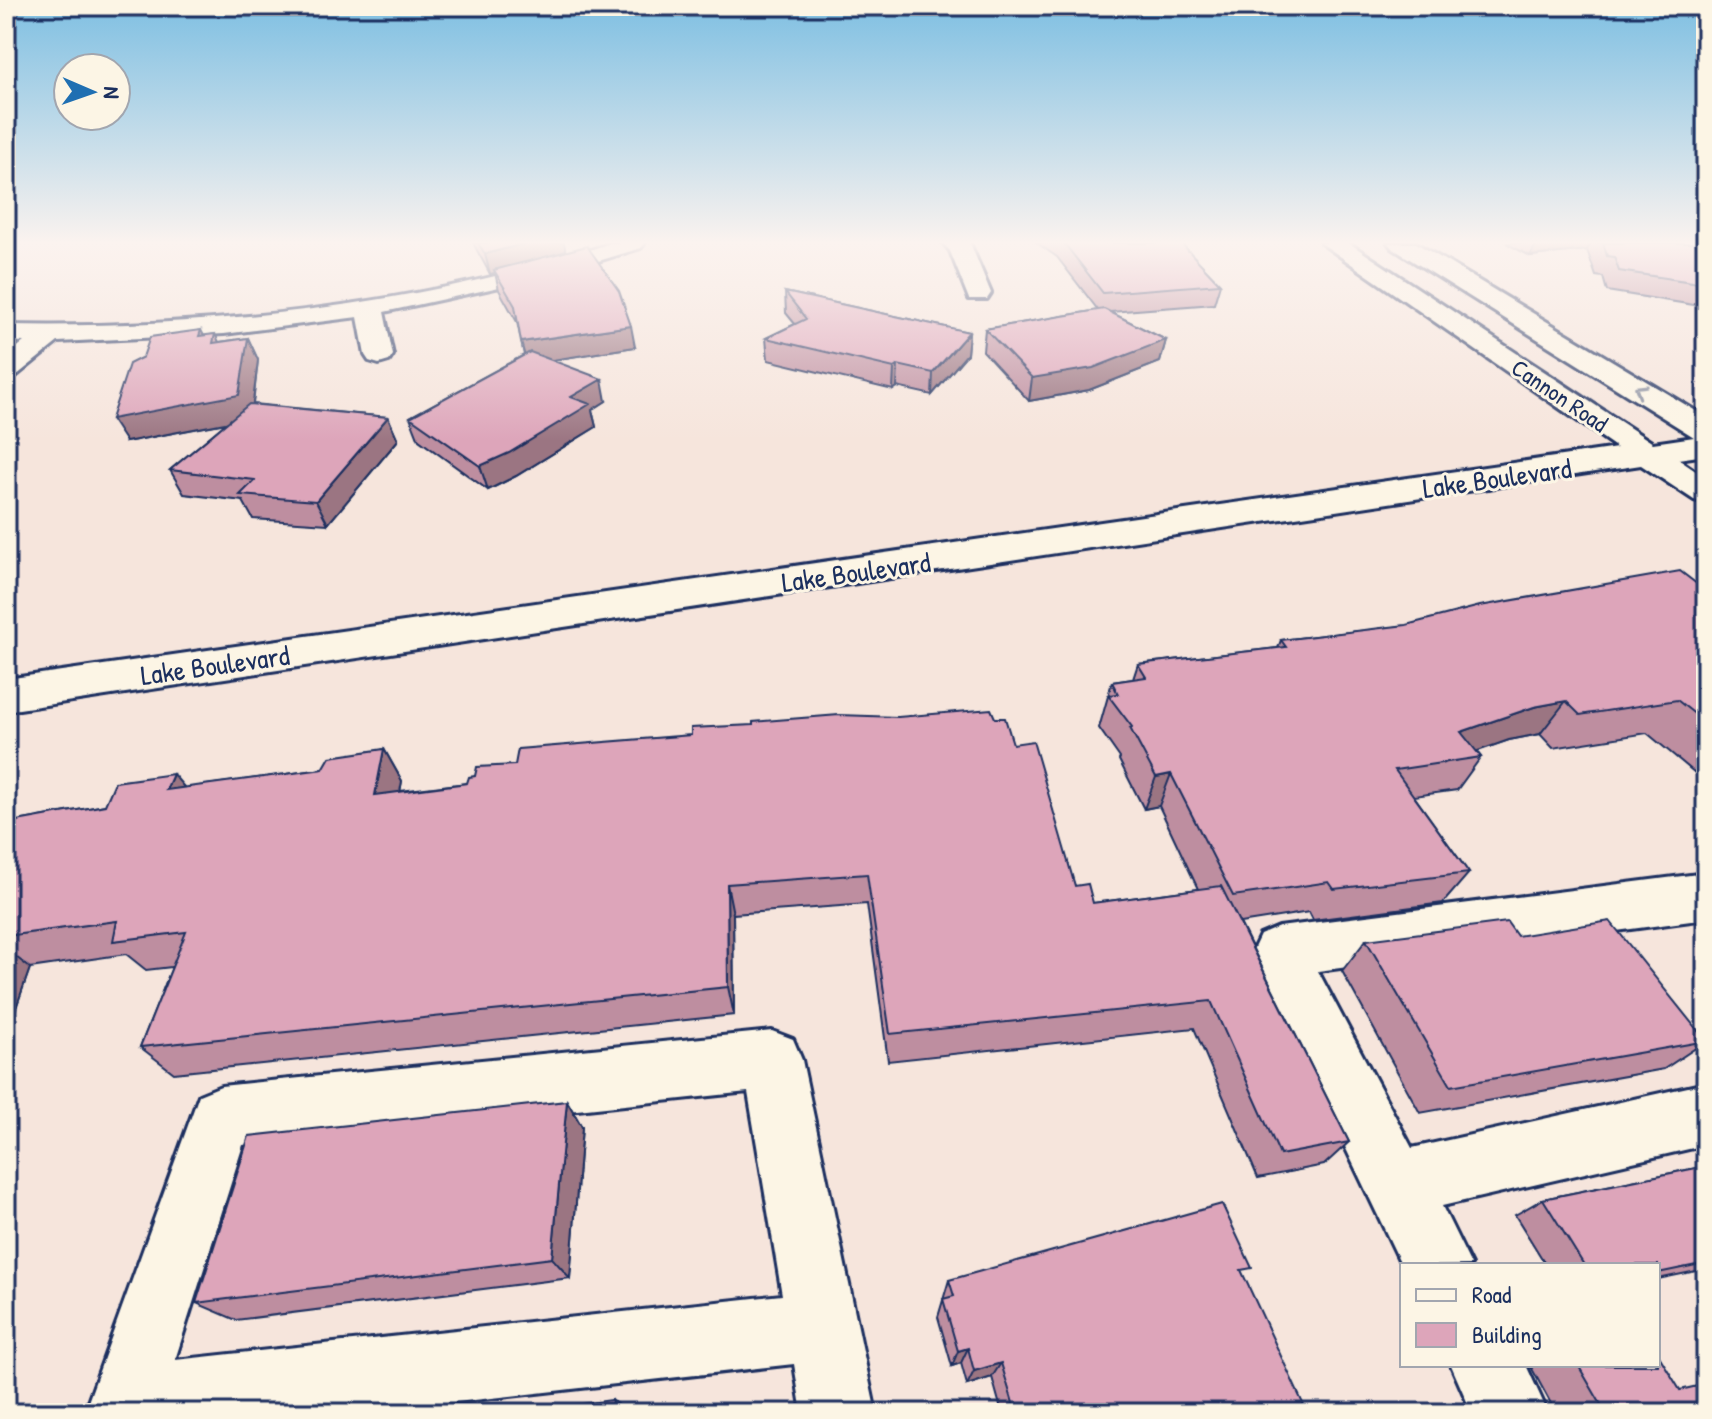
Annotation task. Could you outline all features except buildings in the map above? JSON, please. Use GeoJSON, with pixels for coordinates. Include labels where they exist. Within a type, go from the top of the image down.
{"type":"FeatureCollection","features":[{"type":"Feature","properties":{"kind":"street"},"geometry":{"type":"LineString","coordinates":[[6,333],[220,328],[361,309]]}},
{"type":"Feature","properties":{"kind":"street"},"geometry":{"type":"LineString","coordinates":[[370,309],[379,355]]}},
{"type":"Feature","properties":{"kind":"street","name":"Cannon Road"},"geometry":{"type":"LineString","coordinates":[[1431,309],[1706,493]]}},
{"type":"Feature","properties":{"kind":"street","name":"Cannon Road"},"geometry":{"type":"LineString","coordinates":[[1508,309],[1706,431]]}},
{"type":"Feature","properties":{"kind":"street"},"geometry":{"type":"LineString","coordinates":[[6,370],[51,334]]}},
{"type":"Feature","properties":{"kind":"street","name":"Lake Boulevard"},"geometry":{"type":"LineString","coordinates":[[6,695],[1649,456],[1706,445]]}},
{"type":"Feature","properties":{"kind":"street"},"geometry":{"type":"LineString","coordinates":[[1436,1263],[1279,952],[1706,896]]}},
{"type":"Feature","properties":{"kind":"street"},"geometry":{"type":"LineString","coordinates":[[822,1326],[125,1402],[221,1117],[772,1060],[839,1413]]}},
{"type":"Feature","properties":{"kind":"street"},"geometry":{"type":"LineString","coordinates":[[1396,1184],[1706,1114]]}},
{"type":"Feature","properties":{"kind":"street"},"geometry":{"type":"LineString","coordinates":[[1488,1367],[1511,1413]]}}]}
